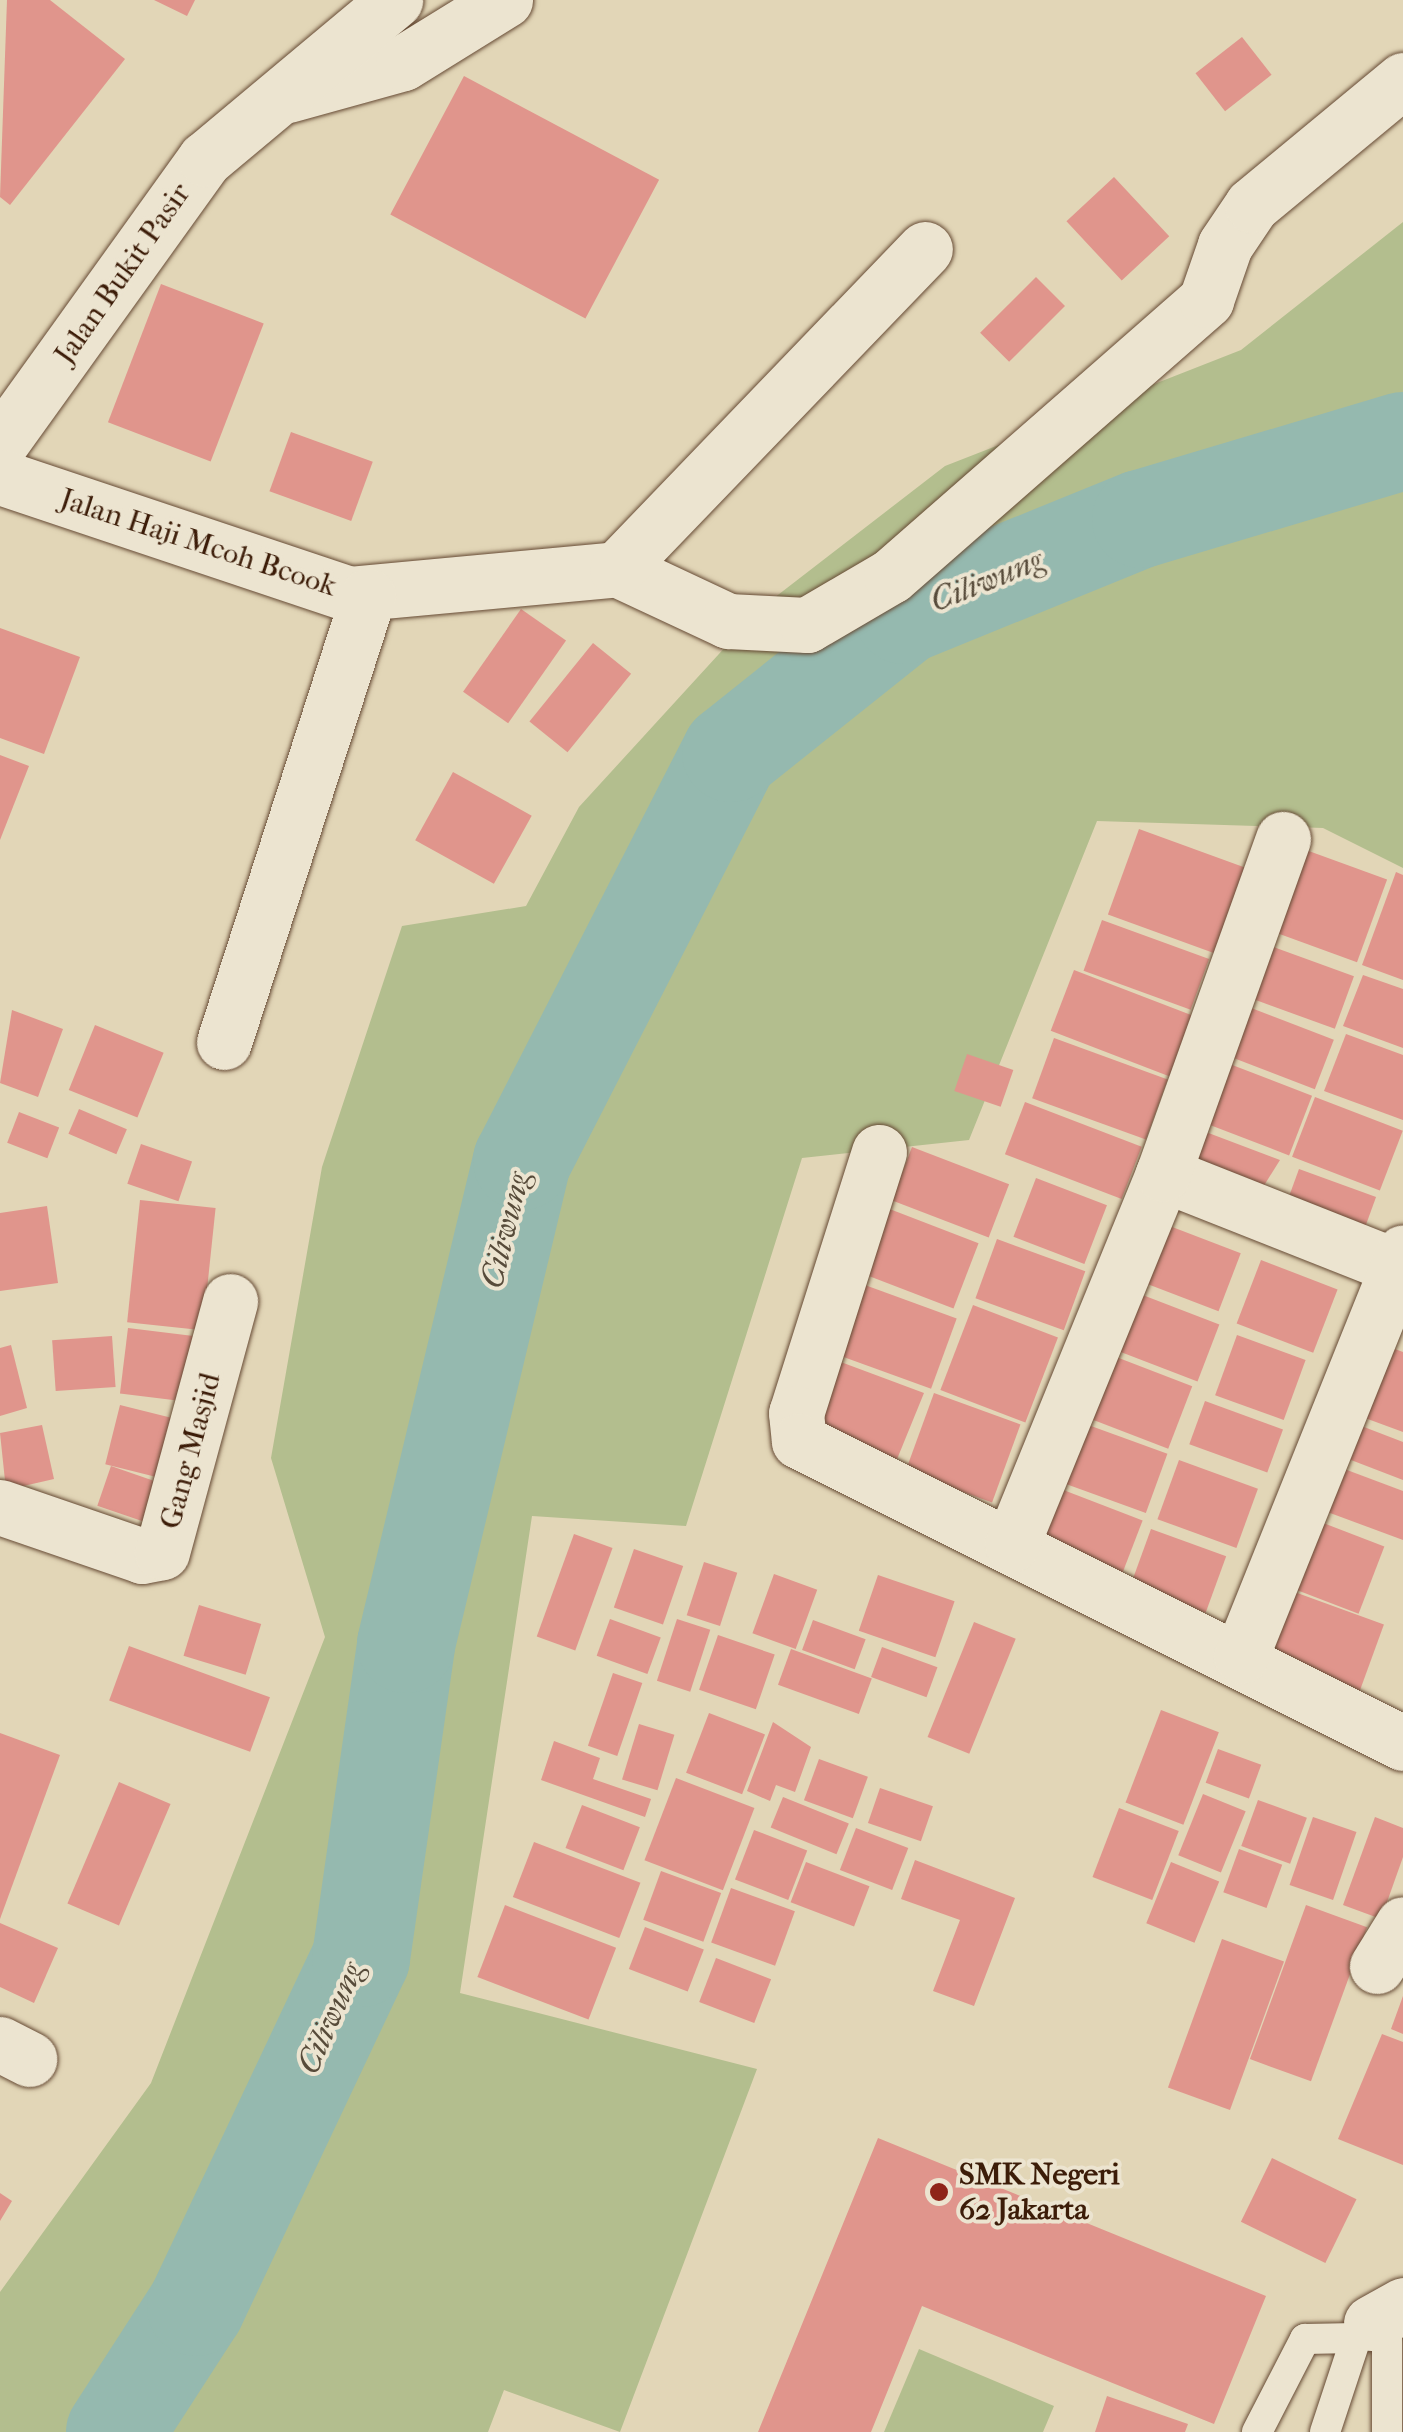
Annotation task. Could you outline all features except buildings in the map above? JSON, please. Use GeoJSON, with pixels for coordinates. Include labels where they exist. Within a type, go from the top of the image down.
{"type":"FeatureCollection","features":[{"type":"Feature","properties":{"kind":"street","name":"Jalan Bukit Pasir"},"geometry":{"type":"LineString","coordinates":[[0,444],[170,199],[276,98],[395,0]]}},
{"type":"Feature","properties":{"kind":"street"},"geometry":{"type":"LineString","coordinates":[[276,98],[403,62],[505,0]]}},
{"type":"Feature","properties":{"kind":"street","name":"Jalan Haji Mcoh Bcook"},"geometry":{"type":"LineString","coordinates":[[0,477],[368,596],[559,568],[617,569],[728,621],[806,624],[856,604],[1206,300],[1224,245],[1252,205],[1403,80]]}},
{"type":"Feature","properties":{"kind":"street"},"geometry":{"type":"LineString","coordinates":[[617,569],[925,249]]}},
{"type":"Feature","properties":{"kind":"street"},"geometry":{"type":"LineString","coordinates":[[224,1042],[368,596]]}},
{"type":"Feature","properties":{"kind":"street"},"geometry":{"type":"LineString","coordinates":[[1012,1544],[1163,1174],[1283,838]]}},
{"type":"Feature","properties":{"kind":"street"},"geometry":{"type":"LineString","coordinates":[[879,1152],[795,1432],[814,1455],[1012,1544],[1241,1656],[1403,1742]]}},
{"type":"Feature","properties":{"kind":"street"},"geometry":{"type":"LineString","coordinates":[[1163,1174],[1400,1260],[1241,1656]]}},
{"type":"Feature","properties":{"kind":"street","name":"Gang Masjid"},"geometry":{"type":"LineString","coordinates":[[0,1507],[142,1556],[162,1552],[230,1300]]}},
{"type":"Feature","properties":{"kind":"lane"},"geometry":{"type":"LineString","coordinates":[[1257,2432],[1306,2338],[1379,2321]]}},
{"type":"Feature","properties":{"kind":"lane"},"geometry":{"type":"LineString","coordinates":[[1325,2432],[1379,2321]]}},
{"type":"Feature","properties":{"kind":"lane"},"geometry":{"type":"LineString","coordinates":[[1379,2321],[1387,2432]]}},
{"type":"Feature","properties":{"kind":"green space"},"geometry":{"type":"Polygon","coordinates":[[[1403,222],[1403,868],[1323,828],[1097,821],[969,1140],[802,1158],[686,1526],[532,1516],[460,1993],[757,2069],[620,2432],[504,2390],[488,2432],[0,2432],[0,2292],[151,2083],[325,1637],[271,1458],[322,1167],[402,926],[526,906],[579,807],[761,608],[945,466],[1241,350],[1403,222]]]}},
{"type":"Feature","properties":{"kind":"green space"},"geometry":{"type":"Polygon","coordinates":[[[919,2349],[1054,2406],[1043,2432],[884,2432],[919,2349]]]}},
{"type":"Feature","properties":{"kind":"waterway","name":"Ciliwung"},"geometry":{"type":"LineString","coordinates":[[115,2432],[196,2307],[361,1958],[406,1644],[522,1161],[731,753],[904,615],[1141,519],[1403,441]]}},
{"type":"Feature","properties":{"kind":"place","name":"SMK Negeri 62 Jakarta"},"geometry":{"type":"Point","coordinates":[939,2192]}}]}
